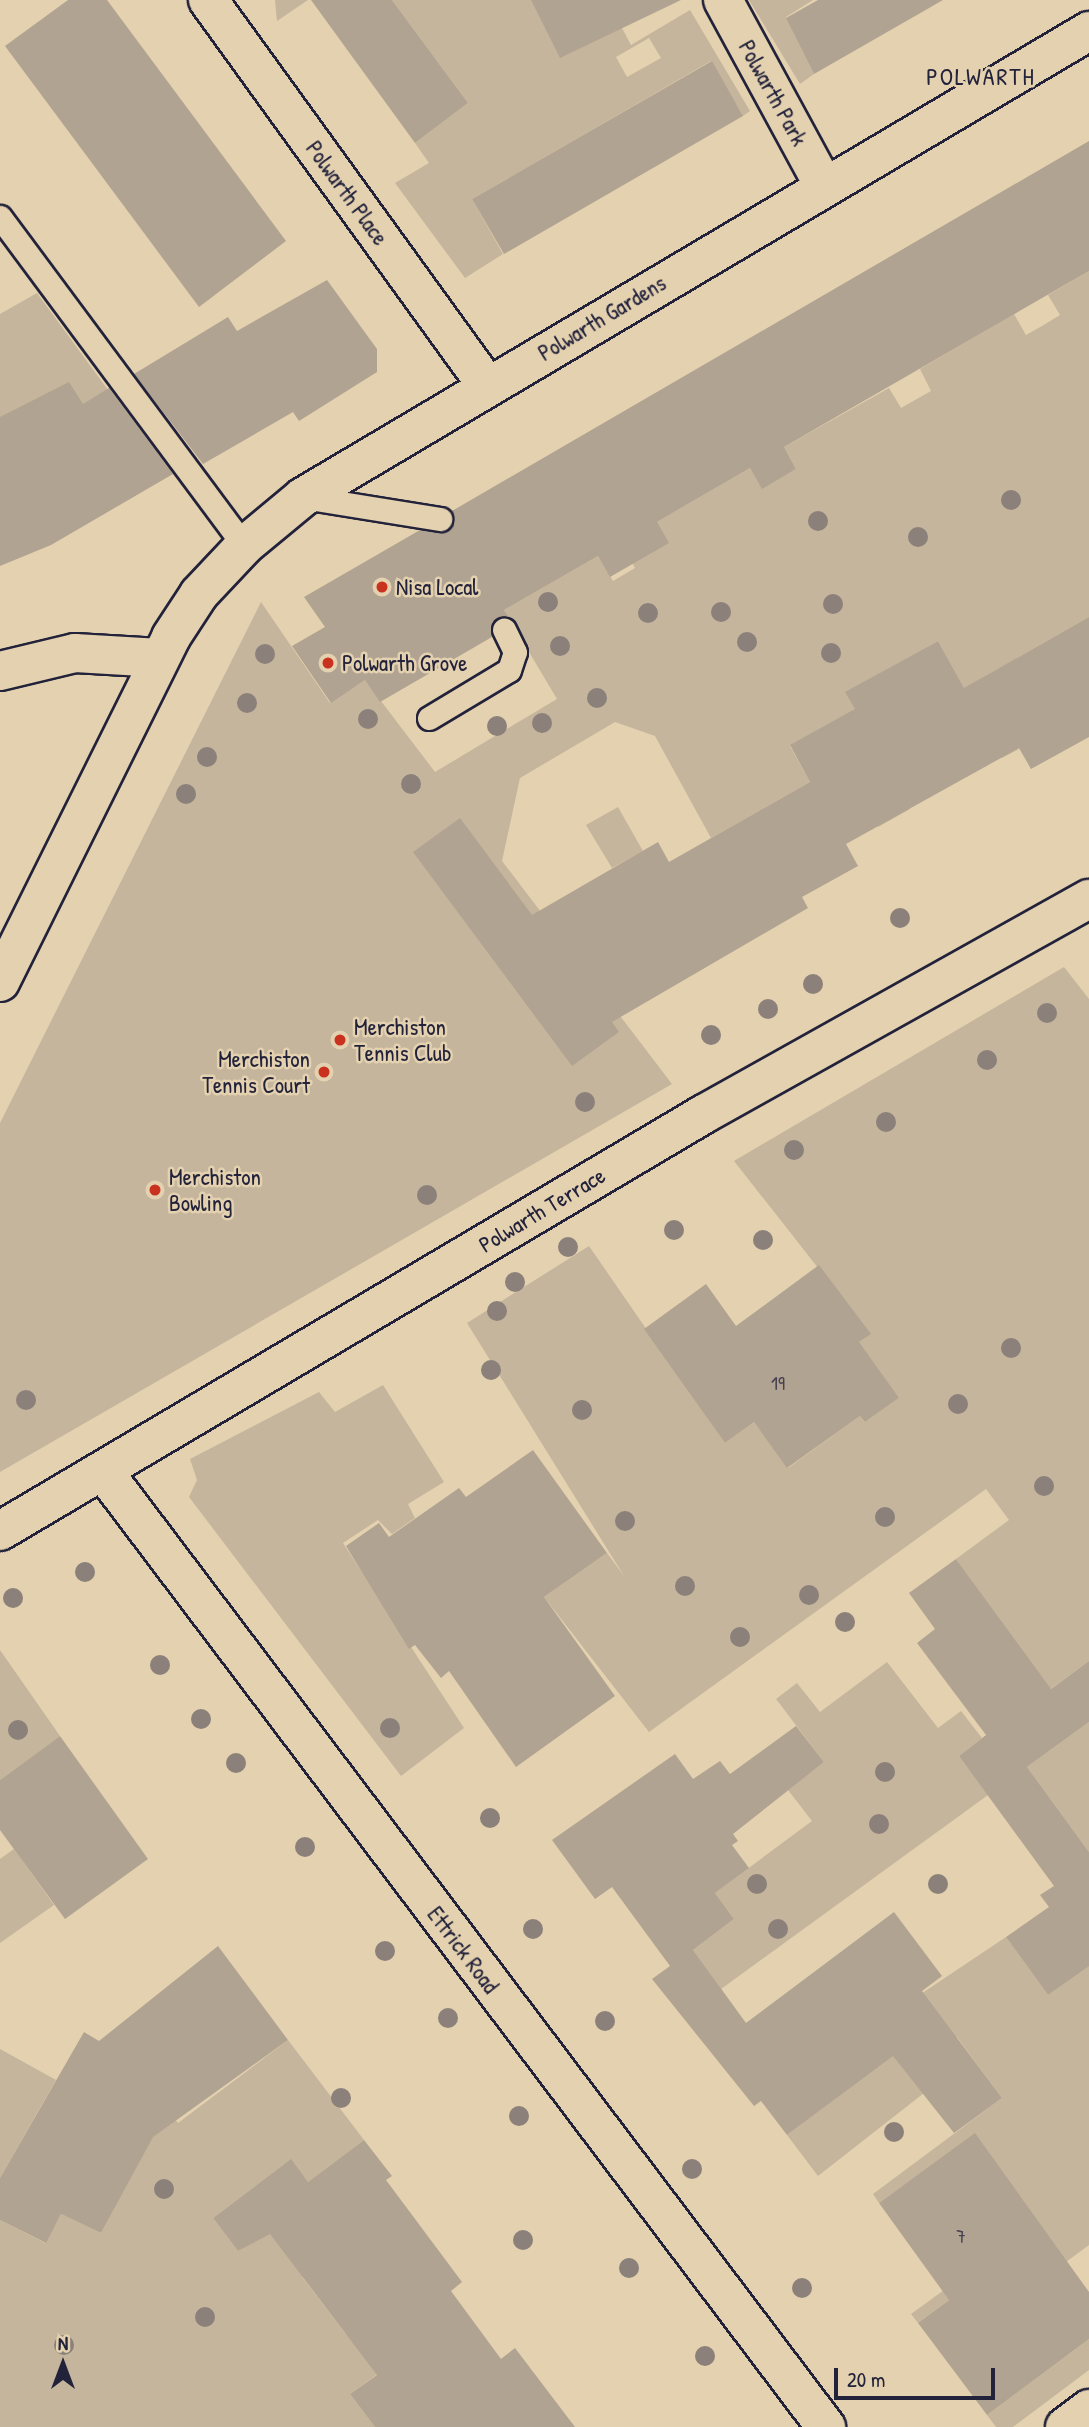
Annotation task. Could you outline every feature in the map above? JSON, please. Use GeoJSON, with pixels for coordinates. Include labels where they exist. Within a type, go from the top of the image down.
{"type":"FeatureCollection","features":[{"type":"Feature","properties":{"kind":"street","name":"Polwarth Place"},"geometry":{"type":"LineString","coordinates":[[208,0],[487,386]]}},
{"type":"Feature","properties":{"kind":"street","name":"Polwarth Park"},"geometry":{"type":"LineString","coordinates":[[723,0],[824,186]]}},
{"type":"Feature","properties":{"kind":"street","name":"Polwarth Gardens"},"geometry":{"type":"LineString","coordinates":[[160,658],[199,594],[244,545],[303,497],[1089,31]]}},
{"type":"Feature","properties":{"kind":"street"},"geometry":{"type":"LineString","coordinates":[[0,671],[75,653],[160,658],[0,982]]}},
{"type":"Feature","properties":{"kind":"street","name":"Polwarth Terrace"},"geometry":{"type":"LineString","coordinates":[[0,1531],[704,1114],[1089,899]]}},
{"type":"Feature","properties":{"kind":"street","name":"Ettrick Road"},"geometry":{"type":"LineString","coordinates":[[103,1471],[826,2427]]}},
{"type":"Feature","properties":{"kind":"street"},"geometry":{"type":"LineString","coordinates":[[1065,2427],[1089,2409]]}},
{"type":"Feature","properties":{"kind":"lane"},"geometry":{"type":"LineString","coordinates":[[0,217],[244,545]]}},
{"type":"Feature","properties":{"kind":"lane"},"geometry":{"type":"LineString","coordinates":[[303,497],[440,519]]}},
{"type":"Feature","properties":{"kind":"lane"},"geometry":{"type":"LineString","coordinates":[[429,718],[509,670],[516,652],[505,629]]}},
{"type":"Feature","properties":{"kind":"shaded area"},"geometry":{"type":"Polygon","coordinates":[[[275,0],[308,0],[277,21],[275,0]]]}},
{"type":"Feature","properties":{"kind":"shaded area"},"geometry":{"type":"Polygon","coordinates":[[[392,0],[531,0],[622,28],[631,45],[690,10],[750,111],[743,116],[711,61],[472,199],[503,254],[465,278],[395,183],[429,163],[415,143],[468,103],[392,0]],[[649,38],[616,57],[627,77],[661,58],[649,38]]]}},
{"type":"Feature","properties":{"kind":"shaded area"},"geometry":{"type":"Polygon","coordinates":[[[749,0],[813,0],[786,17],[814,74],[800,84],[749,0]]]}},
{"type":"Feature","properties":{"kind":"shaded area","name":"Merchiston Tennis Club"},"geometry":{"type":"Polygon","coordinates":[[[1089,271],[1089,617],[980,679],[1019,749],[1002,758],[938,641],[846,692],[910,809],[878,827],[811,734],[790,746],[810,782],[711,838],[655,736],[615,722],[520,778],[502,861],[672,1084],[0,1472],[0,1123],[261,602],[330,703],[365,680],[435,772],[557,699],[504,610],[598,556],[613,581],[635,568],[621,543],[750,468],[762,488],[796,469],[784,447],[889,388],[901,408],[931,391],[920,369],[1014,314],[1026,335],[1042,326],[1060,315],[1048,295],[1089,271]]]}},
{"type":"Feature","properties":{"kind":"shaded area"},"geometry":{"type":"Polygon","coordinates":[[[37,293],[119,405],[85,408],[69,383],[0,458],[0,314],[37,293]]]}},
{"type":"Feature","properties":{"kind":"shaded area"},"geometry":{"type":"Polygon","coordinates":[[[618,807],[643,851],[612,868],[586,825],[618,807]]]}},
{"type":"Feature","properties":{"kind":"shaded area"},"geometry":{"type":"Polygon","coordinates":[[[1064,967],[1089,999],[1089,1661],[998,1727],[1047,1684],[956,1559],[1009,1520],[986,1489],[649,1732],[544,1597],[607,1553],[624,1576],[467,1323],[589,1246],[725,1443],[754,1422],[788,1468],[860,1416],[865,1422],[899,1398],[855,1345],[870,1334],[734,1161],[1064,967]]]}},
{"type":"Feature","properties":{"kind":"shaded area"},"geometry":{"type":"Polygon","coordinates":[[[383,1385],[444,1482],[408,1504],[415,1518],[392,1534],[378,1520],[343,1543],[464,1728],[401,1776],[189,1497],[197,1480],[190,1459],[319,1392],[335,1412],[383,1385]]]}},
{"type":"Feature","properties":{"kind":"shaded area"},"geometry":{"type":"Polygon","coordinates":[[[0,1650],[60,1736],[0,1780],[0,1650]]]}},
{"type":"Feature","properties":{"kind":"shaded area"},"geometry":{"type":"Polygon","coordinates":[[[887,1662],[938,1728],[961,1711],[982,1738],[959,1756],[988,1795],[721,1989],[693,1950],[734,1919],[715,1893],[812,1821],[788,1790],[824,1762],[776,1699],[797,1683],[820,1712],[887,1662]]]}},
{"type":"Feature","properties":{"kind":"shaded area"},"geometry":{"type":"Polygon","coordinates":[[[1089,1722],[1089,1852],[1027,1767],[1089,1722]]]}},
{"type":"Feature","properties":{"kind":"shaded area"},"geometry":{"type":"Polygon","coordinates":[[[14,1849],[54,1905],[0,1943],[0,1859],[14,1849]]]}},
{"type":"Feature","properties":{"kind":"shaded area"},"geometry":{"type":"Polygon","coordinates":[[[1006,1937],[1048,1995],[1089,1965],[1089,2245],[1066,2262],[1042,2230],[918,2323],[911,2314],[980,2264],[975,2134],[879,2203],[873,2194],[1002,2098],[957,2037],[932,2055],[947,2075],[818,2176],[787,2135],[917,2037],[897,2010],[1006,1937]]]}},
{"type":"Feature","properties":{"kind":"shaded area"},"geometry":{"type":"Polygon","coordinates":[[[288,2040],[364,2140],[308,2182],[290,2160],[213,2218],[238,2251],[282,2225],[303,2278],[345,2333],[394,2362],[350,2394],[375,2427],[0,2427],[0,2220],[45,2243],[61,2214],[101,2233],[167,2109],[178,2123],[288,2040]]]}},
{"type":"Feature","properties":{"kind":"shaded area"},"geometry":{"type":"Polygon","coordinates":[[[0,2049],[56,2080],[0,2178],[0,2049]]]}},
{"type":"Feature","properties":{"kind":"shaded area"},"geometry":{"type":"Polygon","coordinates":[[[1089,2339],[1089,2370],[1013,2427],[996,2427],[987,2415],[1089,2339]]]}},
{"type":"Feature","properties":{"kind":"building"},"geometry":{"type":"Polygon","coordinates":[[[68,0],[107,0],[286,241],[199,307],[5,46],[68,0]]]}},
{"type":"Feature","properties":{"kind":"building"},"geometry":{"type":"Polygon","coordinates":[[[311,0],[392,0],[468,103],[415,143],[311,0]]]}},
{"type":"Feature","properties":{"kind":"building"},"geometry":{"type":"Polygon","coordinates":[[[531,0],[681,0],[560,58],[531,0]]]}},
{"type":"Feature","properties":{"kind":"building"},"geometry":{"type":"Polygon","coordinates":[[[818,0],[943,0],[814,74],[786,18],[818,0]]]}},
{"type":"Feature","properties":{"kind":"building"},"geometry":{"type":"Polygon","coordinates":[[[712,61],[743,116],[504,254],[472,199],[712,61]]]}},
{"type":"Feature","properties":{"kind":"building"},"geometry":{"type":"Polygon","coordinates":[[[1089,141],[1089,271],[784,447],[796,469],[762,489],[750,468],[657,522],[669,543],[610,577],[598,556],[504,610],[508,616],[492,622],[492,637],[380,702],[365,680],[331,703],[292,646],[325,627],[304,597],[420,530],[446,532],[454,522],[452,511],[1089,141]]]}},
{"type":"Feature","properties":{"kind":"building"},"geometry":{"type":"Polygon","coordinates":[[[327,280],[377,349],[377,372],[299,421],[293,412],[203,464],[134,374],[228,317],[237,331],[327,280]]]}},
{"type":"Feature","properties":{"kind":"building"},"geometry":{"type":"Polygon","coordinates":[[[69,382],[83,404],[109,388],[173,474],[51,545],[0,566],[0,417],[69,382]]]}},
{"type":"Feature","properties":{"kind":"building"},"geometry":{"type":"Polygon","coordinates":[[[1089,617],[1089,737],[1031,769],[1019,748],[846,844],[858,866],[802,897],[808,908],[612,1022],[619,1032],[572,1066],[413,852],[460,818],[532,915],[658,842],[669,862],[810,782],[790,745],[855,709],[845,692],[938,641],[964,688],[1089,617]]]}},
{"type":"Feature","properties":{"kind":"building"},"geometry":{"type":"Polygon","coordinates":[[[819,1265],[871,1334],[859,1342],[899,1398],[865,1422],[860,1416],[787,1468],[754,1422],[725,1443],[644,1329],[706,1284],[736,1326],[819,1265]]]}},
{"type":"Feature","properties":{"kind":"building"},"geometry":{"type":"Polygon","coordinates":[[[533,1450],[607,1553],[544,1597],[615,1696],[516,1767],[449,1671],[441,1678],[415,1645],[409,1649],[346,1546],[379,1523],[389,1537],[459,1488],[466,1497],[533,1450]]]}},
{"type":"Feature","properties":{"kind":"building"},"geometry":{"type":"Polygon","coordinates":[[[956,1559],[1051,1689],[1089,1661],[1089,1722],[1027,1767],[1089,1852],[1089,1966],[1048,1995],[1006,1937],[1049,1907],[1040,1895],[1054,1886],[959,1756],[986,1735],[917,1643],[935,1629],[909,1593],[956,1559]]]}},
{"type":"Feature","properties":{"kind":"building"},"geometry":{"type":"Polygon","coordinates":[[[796,1726],[824,1762],[733,1834],[738,1841],[732,1845],[749,1868],[715,1893],[734,1919],[693,1950],[746,2023],[894,1912],[942,1976],[922,1991],[1002,2098],[954,2133],[893,2056],[787,2135],[761,2101],[754,2106],[652,1979],[670,1966],[612,1887],[595,1899],[552,1840],[675,1754],[693,1779],[720,1761],[730,1774],[796,1726]]]}},
{"type":"Feature","properties":{"kind":"building"},"geometry":{"type":"Polygon","coordinates":[[[60,1736],[148,1859],[65,1919],[0,1830],[0,1780],[60,1736]]]}},
{"type":"Feature","properties":{"kind":"building"},"geometry":{"type":"Polygon","coordinates":[[[218,1946],[288,2040],[153,2137],[101,2233],[61,2214],[46,2243],[0,2220],[0,2178],[84,2032],[99,2041],[218,1946]]]}},
{"type":"Feature","properties":{"kind":"building"},"geometry":{"type":"Polygon","coordinates":[[[975,2133],[1089,2292],[1089,2339],[987,2415],[918,2323],[949,2300],[879,2203],[975,2133]]]}},
{"type":"Feature","properties":{"kind":"building"},"geometry":{"type":"Polygon","coordinates":[[[364,2140],[392,2176],[386,2180],[462,2282],[451,2291],[501,2359],[515,2348],[575,2427],[375,2427],[350,2394],[377,2375],[270,2234],[238,2251],[213,2218],[291,2159],[308,2182],[364,2140]]]}},
{"type":"Feature","properties":{"kind":"place","name":"Nisa Local"},"geometry":{"type":"Point","coordinates":[382,587]}},
{"type":"Feature","properties":{"kind":"place","name":"Polwarth Grove"},"geometry":{"type":"Point","coordinates":[328,663]}},
{"type":"Feature","properties":{"kind":"place","name":"Merchiston Tennis Club"},"geometry":{"type":"Point","coordinates":[340,1040]}},
{"type":"Feature","properties":{"kind":"place","name":"Merchiston Tennis Court"},"geometry":{"type":"Point","coordinates":[324,1072]}},
{"type":"Feature","properties":{"kind":"place","name":"Merchiston Bowling"},"geometry":{"type":"Point","coordinates":[155,1190]}},
{"type":"Feature","properties":{"kind":"district","name":"POLWARTH"},"geometry":{"type":"Point","coordinates":[981,77]}}]}
